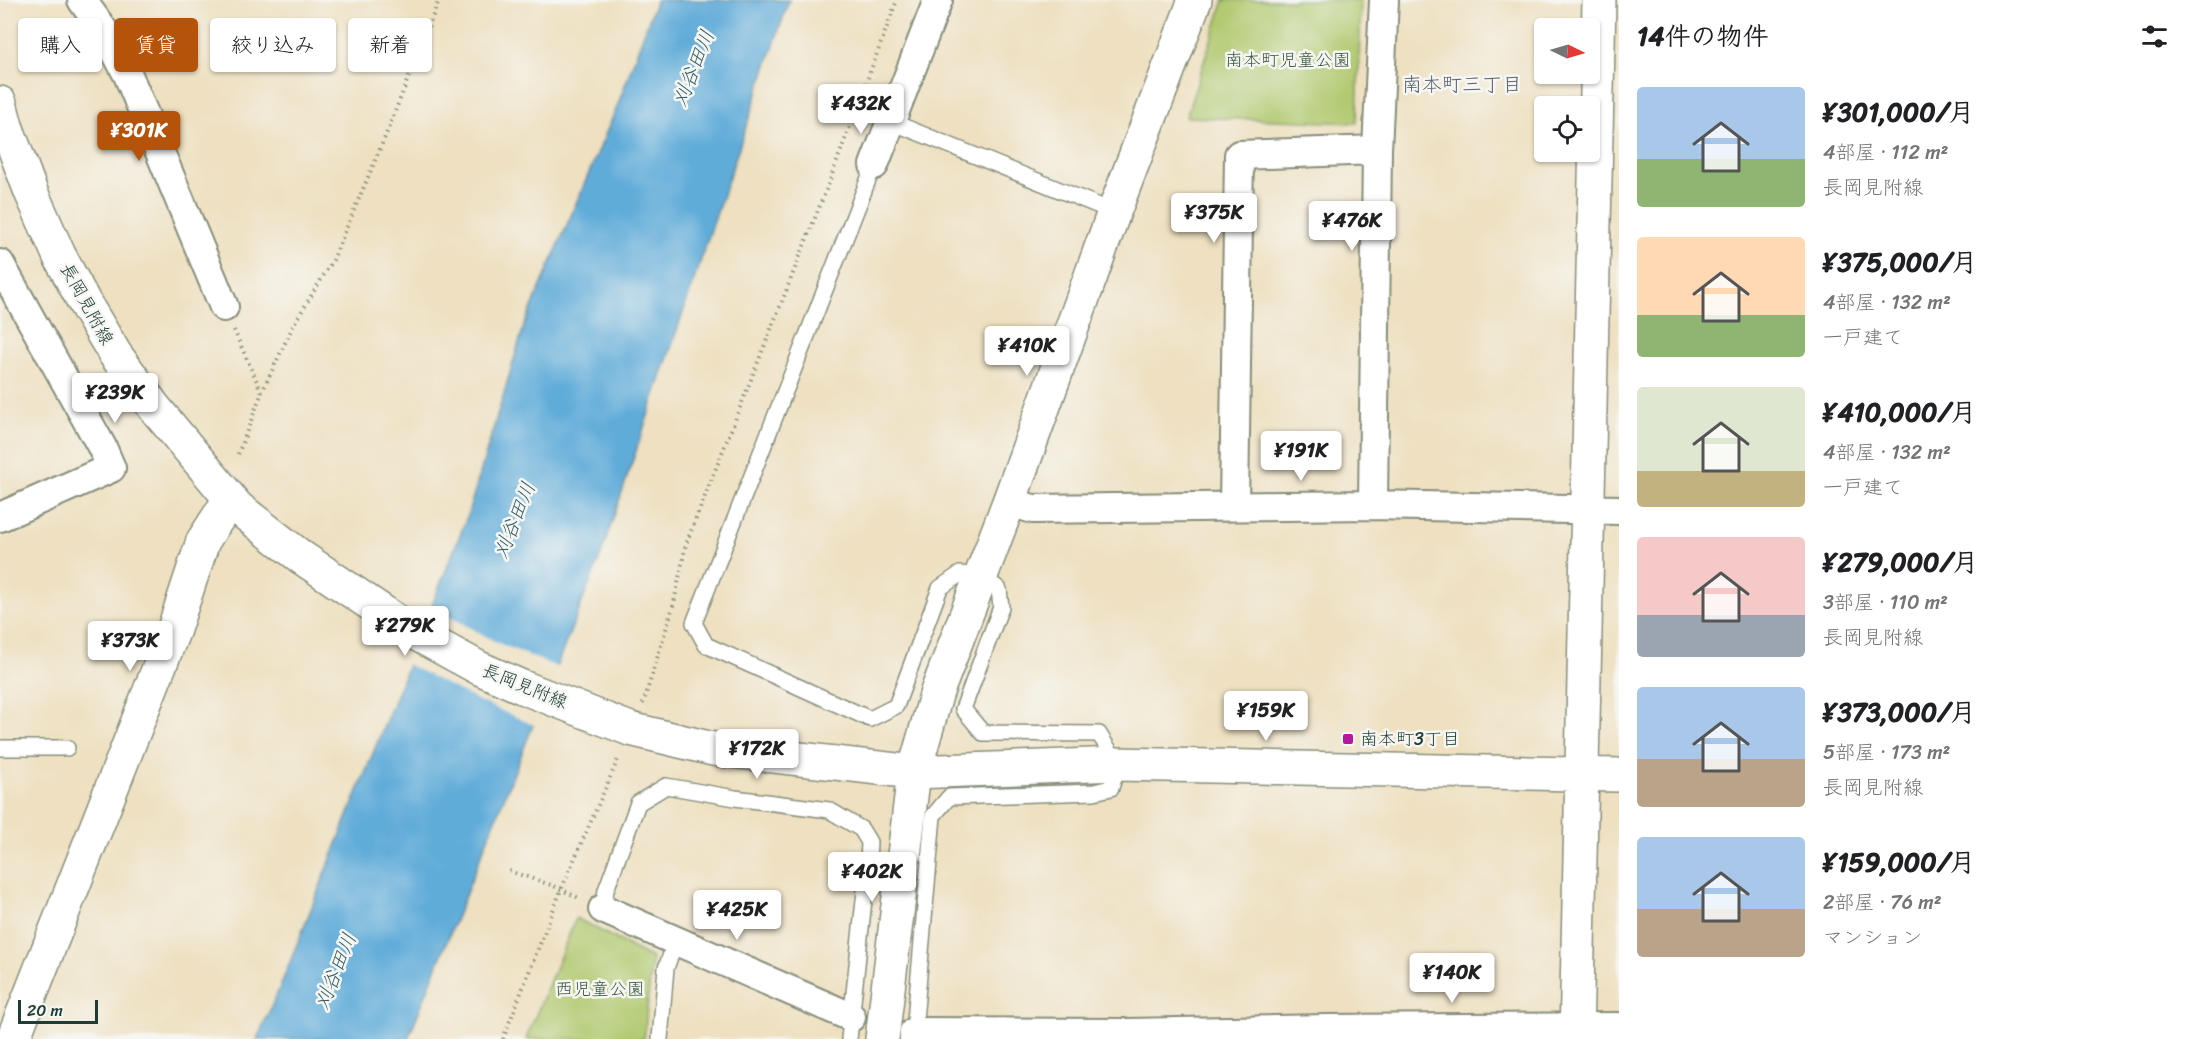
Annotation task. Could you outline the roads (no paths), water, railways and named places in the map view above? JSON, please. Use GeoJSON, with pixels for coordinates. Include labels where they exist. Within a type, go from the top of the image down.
{"type":"FeatureCollection","features":[{"type":"Feature","properties":{"kind":"street"},"geometry":{"type":"LineString","coordinates":[[82,0],[108,37],[128,75],[224,307]]}},
{"type":"Feature","properties":{"kind":"street"},"geometry":{"type":"LineString","coordinates":[[874,165],[938,0]]}},
{"type":"Feature","properties":{"kind":"street"},"geometry":{"type":"LineString","coordinates":[[882,1039],[914,772],[937,692],[1009,502],[1114,212],[1195,0]]}},
{"type":"Feature","properties":{"kind":"street"},"geometry":{"type":"LineString","coordinates":[[1373,505],[1377,150],[1384,0]]}},
{"type":"Feature","properties":{"kind":"street"},"geometry":{"type":"LineString","coordinates":[[1576,1033],[1599,0]]}},
{"type":"Feature","properties":{"kind":"street","name":"長岡見附線"},"geometry":{"type":"LineString","coordinates":[[0,103],[6,126],[32,192],[59,255],[84,302],[115,354],[154,406],[234,503],[301,557],[411,631],[479,668],[522,687],[628,725],[630,729],[713,749],[914,772],[1119,764],[1619,776]]}},
{"type":"Feature","properties":{"kind":"street"},"geometry":{"type":"LineString","coordinates":[[1234,506],[1239,156],[1377,150]]}},
{"type":"Feature","properties":{"kind":"street"},"geometry":{"type":"LineString","coordinates":[[0,264],[102,447],[111,468],[0,517]]}},
{"type":"Feature","properties":{"kind":"street"},"geometry":{"type":"LineString","coordinates":[[1009,502],[1033,509],[1373,505],[1619,510]]}},
{"type":"Feature","properties":{"kind":"street"},"geometry":{"type":"LineString","coordinates":[[13,1039],[173,632],[204,539],[234,503]]}},
{"type":"Feature","properties":{"kind":"street"},"geometry":{"type":"LineString","coordinates":[[603,909],[676,940],[850,1028]]}},
{"type":"Feature","properties":{"kind":"street"},"geometry":{"type":"LineString","coordinates":[[914,1036],[1576,1033],[1619,1027]]}},
{"type":"Feature","properties":{"kind":"lane"},"geometry":{"type":"LineString","coordinates":[[892,122],[1114,212]]}},
{"type":"Feature","properties":{"kind":"lane"},"geometry":{"type":"LineString","coordinates":[[874,165],[694,623],[706,645],[870,719],[896,706],[940,588],[960,574],[981,576],[999,590],[1001,607],[963,709],[983,733],[1099,734],[1119,764],[1111,788],[1094,792],[949,797],[933,816],[914,1036]]}},
{"type":"Feature","properties":{"kind":"lane"},"geometry":{"type":"LineString","coordinates":[[0,748],[67,748]]}},
{"type":"Feature","properties":{"kind":"lane"},"geometry":{"type":"LineString","coordinates":[[603,909],[606,890],[638,804],[666,786],[735,798],[829,810],[861,829],[869,842],[850,1028]]}},
{"type":"Feature","properties":{"kind":"lane"},"geometry":{"type":"LineString","coordinates":[[660,1039],[666,968],[676,940]]}},
{"type":"Feature","properties":{"kind":"water","name":"刈谷田川"},"geometry":{"type":"Polygon","coordinates":[[[656,0],[789,0],[600,557],[408,1039],[257,1039],[280,987],[467,517],[524,326],[617,107],[656,0]]]}},
{"type":"Feature","properties":{"kind":"place","name":"南本町3丁目"},"geometry":{"type":"Point","coordinates":[1348,739]}},
{"type":"Feature","properties":{"kind":"district","name":"南本町三丁目"},"geometry":{"type":"Point","coordinates":[1462,84]}},
{"type":"Feature","properties":{"kind":"park label","name":"南本町児童公園"},"geometry":{"type":"Point","coordinates":[1288,60]}},
{"type":"Feature","properties":{"kind":"park label","name":"西児童公園"},"geometry":{"type":"Point","coordinates":[600,989]}}]}
